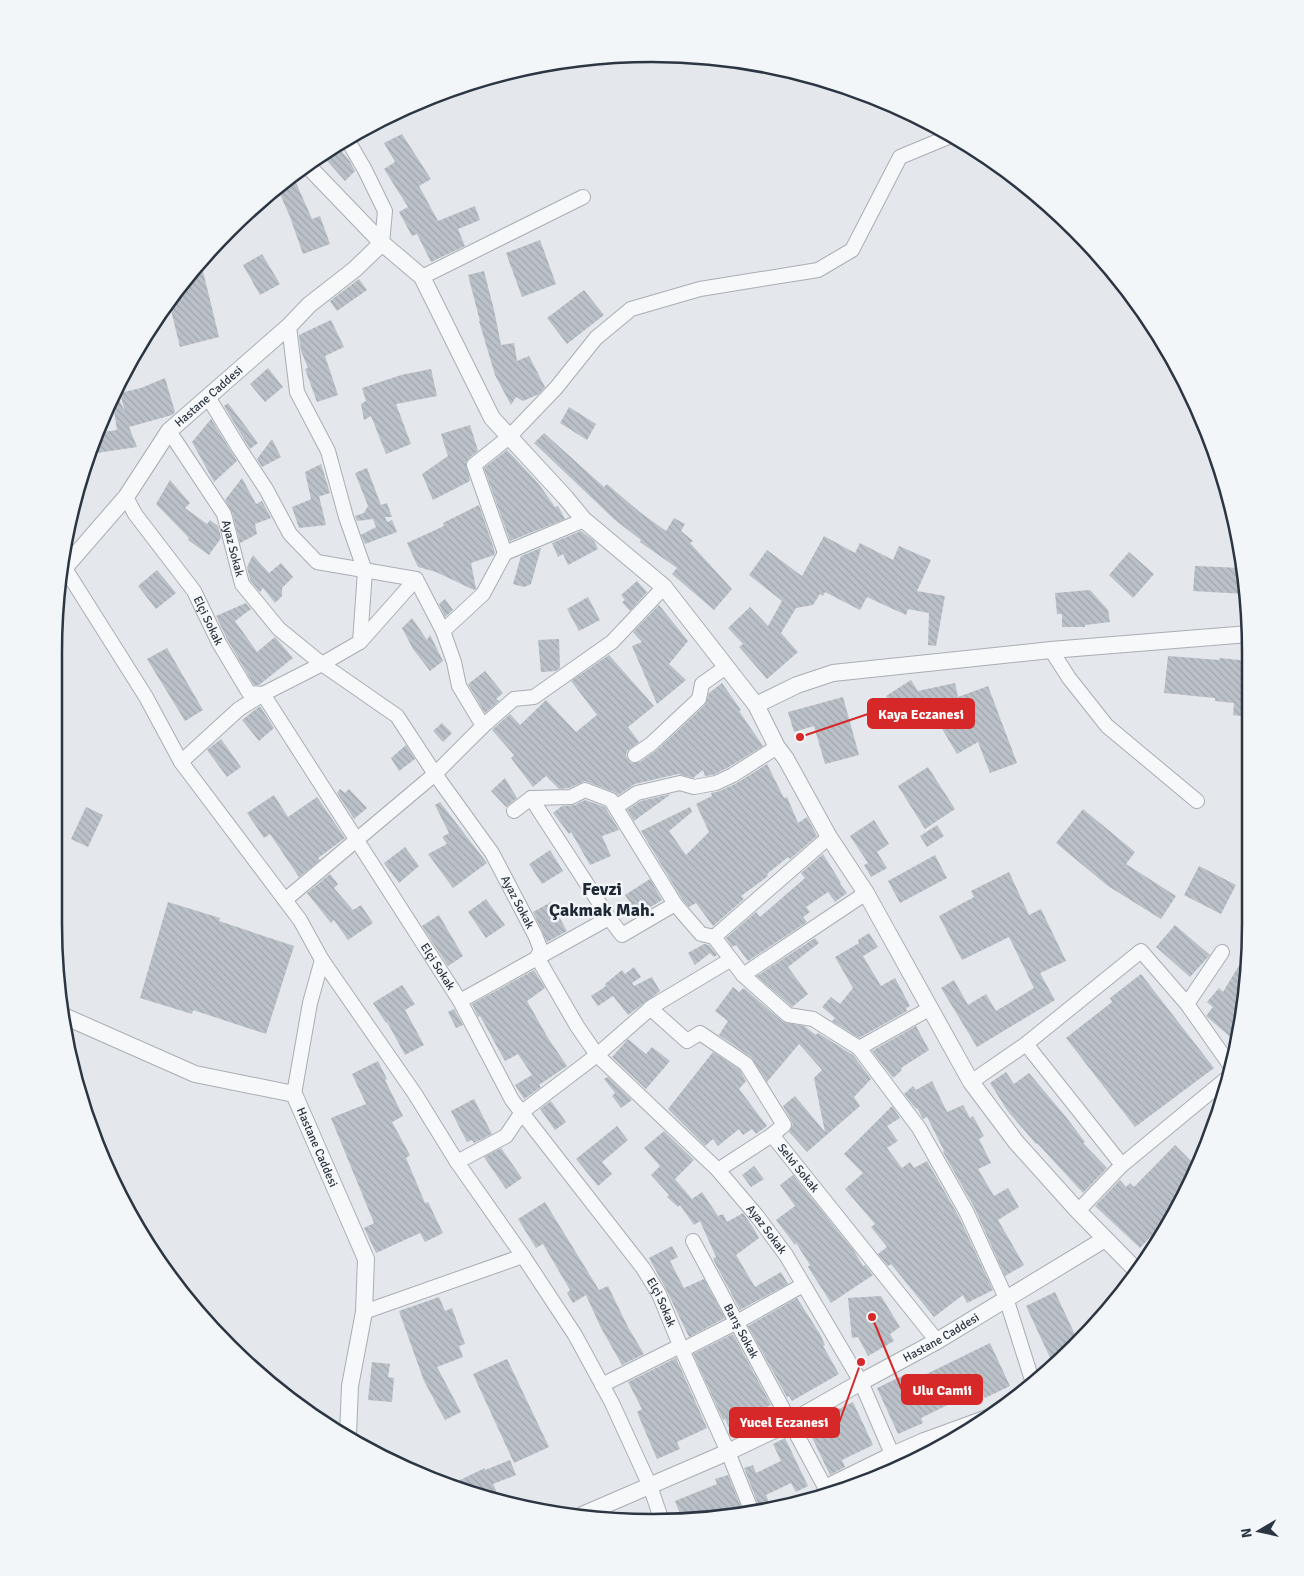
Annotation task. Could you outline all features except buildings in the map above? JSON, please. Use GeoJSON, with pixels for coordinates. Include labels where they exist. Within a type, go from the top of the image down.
{"type":"FeatureCollection","features":[{"type":"Feature","properties":{"kind":"street"},"geometry":{"type":"LineString","coordinates":[[505,553],[474,465],[509,437],[556,388],[596,338],[631,309],[700,288],[818,270],[852,250],[900,156],[943,139]]}},
{"type":"Feature","properties":{"kind":"street"},"geometry":{"type":"LineString","coordinates":[[351,145],[385,211],[382,243]]}},
{"type":"Feature","properties":{"kind":"street"},"geometry":{"type":"LineString","coordinates":[[312,170],[382,243],[422,277],[492,418],[584,520],[664,587],[756,706],[777,747],[786,759],[829,837],[866,892],[970,1082],[1016,1142],[1078,1212],[1132,1266]]}},
{"type":"Feature","properties":{"kind":"street"},"geometry":{"type":"LineString","coordinates":[[422,277],[583,198]]}},
{"type":"Feature","properties":{"kind":"street","name":"Hastane Caddesi"},"geometry":{"type":"LineString","coordinates":[[70,561],[126,497],[169,432],[289,326],[309,305],[355,269],[382,243]]}},
{"type":"Feature","properties":{"kind":"street"},"geometry":{"type":"LineString","coordinates":[[289,326],[297,392],[328,451],[346,517],[365,571],[360,642]]}},
{"type":"Feature","properties":{"kind":"street"},"geometry":{"type":"LineString","coordinates":[[208,397],[266,489],[290,534],[318,562],[416,579]]}},
{"type":"Feature","properties":{"kind":"street","name":"Ayaz Sokak"},"geometry":{"type":"LineString","coordinates":[[169,432],[224,514],[242,584],[279,629],[322,664],[398,716],[435,774],[492,853],[535,935],[541,950],[537,957],[577,1026],[597,1055],[718,1170],[757,1216],[786,1255],[861,1382],[892,1454]]}},
{"type":"Feature","properties":{"kind":"street","name":"Elçi Sokak"},"geometry":{"type":"LineString","coordinates":[[126,497],[135,514],[194,591],[219,642],[249,693],[262,694],[460,1000],[512,1100],[643,1268],[659,1294],[749,1505]]}},
{"type":"Feature","properties":{"kind":"street"},"geometry":{"type":"LineString","coordinates":[[443,632],[483,594],[505,553],[584,520]]}},
{"type":"Feature","properties":{"kind":"street"},"geometry":{"type":"LineString","coordinates":[[68,579],[146,697],[181,762],[300,920],[322,960],[415,1094],[457,1162],[523,1256],[575,1335],[602,1385],[650,1486],[659,1514]]}},
{"type":"Feature","properties":{"kind":"street"},"geometry":{"type":"LineString","coordinates":[[416,579],[443,632],[454,662],[459,686],[483,726]]}},
{"type":"Feature","properties":{"kind":"street"},"geometry":{"type":"LineString","coordinates":[[181,762],[239,709],[262,694],[322,664],[360,642],[416,579]]}},
{"type":"Feature","properties":{"kind":"street"},"geometry":{"type":"LineString","coordinates":[[285,900],[435,774],[483,726],[514,699],[534,697],[612,642],[664,587]]}},
{"type":"Feature","properties":{"kind":"street"},"geometry":{"type":"LineString","coordinates":[[756,706],[798,684],[833,672],[1051,650],[1241,635]]}},
{"type":"Feature","properties":{"kind":"street"},"geometry":{"type":"LineString","coordinates":[[1051,650],[1069,678],[1107,726],[1197,800]]}},
{"type":"Feature","properties":{"kind":"street"},"geometry":{"type":"LineString","coordinates":[[634,755],[651,744],[699,699],[702,684],[726,667]]}},
{"type":"Feature","properties":{"kind":"street"},"geometry":{"type":"LineString","coordinates":[[616,807],[637,793],[680,783],[694,787],[716,783],[733,775],[777,747]]}},
{"type":"Feature","properties":{"kind":"street"},"geometry":{"type":"LineString","coordinates":[[514,811],[531,798],[571,797],[585,790],[611,800],[675,904],[701,934],[714,936],[742,975],[788,1015],[813,1019],[859,1048],[919,1128],[966,1211],[1006,1298],[1031,1376]]}},
{"type":"Feature","properties":{"kind":"street"},"geometry":{"type":"LineString","coordinates":[[531,798],[622,935],[675,904]]}},
{"type":"Feature","properties":{"kind":"street"},"geometry":{"type":"LineString","coordinates":[[714,936],[829,837]]}},
{"type":"Feature","properties":{"kind":"street"},"geometry":{"type":"LineString","coordinates":[[742,975],[866,892]]}},
{"type":"Feature","properties":{"kind":"street"},"geometry":{"type":"LineString","coordinates":[[460,1000],[609,918]]}},
{"type":"Feature","properties":{"kind":"street"},"geometry":{"type":"LineString","coordinates":[[970,1082],[1026,1044],[1141,951],[1187,1004],[1225,1059]]}},
{"type":"Feature","properties":{"kind":"street"},"geometry":{"type":"LineString","coordinates":[[1187,1004],[1222,952]]}},
{"type":"Feature","properties":{"kind":"street"},"geometry":{"type":"LineString","coordinates":[[294,1094],[310,1004],[322,960]]}},
{"type":"Feature","properties":{"kind":"street"},"geometry":{"type":"LineString","coordinates":[[457,1162],[506,1136],[522,1112],[597,1055],[650,1008],[730,960]]}},
{"type":"Feature","properties":{"kind":"street","name":"Selvi Sokak"},"geometry":{"type":"LineString","coordinates":[[650,1008],[688,1042],[700,1032],[746,1064],[784,1125],[772,1135],[937,1341]]}},
{"type":"Feature","properties":{"kind":"street"},"geometry":{"type":"LineString","coordinates":[[859,1048],[929,1009]]}},
{"type":"Feature","properties":{"kind":"street","name":"Hastane Caddesi"},"geometry":{"type":"LineString","coordinates":[[71,1019],[196,1074],[294,1094],[366,1259],[364,1312],[350,1386],[348,1429]]}},
{"type":"Feature","properties":{"kind":"street"},"geometry":{"type":"LineString","coordinates":[[1026,1044],[1122,1165]]}},
{"type":"Feature","properties":{"kind":"street"},"geometry":{"type":"LineString","coordinates":[[1078,1212],[1122,1165],[1219,1084]]}},
{"type":"Feature","properties":{"kind":"street"},"geometry":{"type":"LineString","coordinates":[[718,1170],[772,1135]]}},
{"type":"Feature","properties":{"kind":"street","name":"Hastane Caddesi"},"geometry":{"type":"LineString","coordinates":[[594,1510],[728,1452],[791,1422],[937,1341],[1105,1239]]}},
{"type":"Feature","properties":{"kind":"street","name":"Barış Sokak"},"geometry":{"type":"LineString","coordinates":[[693,1241],[825,1487]]}},
{"type":"Feature","properties":{"kind":"street"},"geometry":{"type":"LineString","coordinates":[[364,1312],[523,1256]]}},
{"type":"Feature","properties":{"kind":"street"},"geometry":{"type":"LineString","coordinates":[[602,1385],[737,1322],[803,1285]]}},
{"type":"Feature","properties":{"kind":"street"},"geometry":{"type":"LineString","coordinates":[[837,1483],[892,1454],[923,1448]]}},
{"type":"Feature","properties":{"kind":"place","name":"Kaya Eczanesi"},"geometry":{"type":"Point","coordinates":[800,737]}},
{"type":"Feature","properties":{"kind":"place","name":"Ulu Camii"},"geometry":{"type":"Point","coordinates":[872,1317]}},
{"type":"Feature","properties":{"kind":"place","name":"Yucel Eczanesi"},"geometry":{"type":"Point","coordinates":[861,1362]}},
{"type":"Feature","properties":{"kind":"district","name":"Fevzi Çakmak Mah."},"geometry":{"type":"Point","coordinates":[602,900]}}]}
